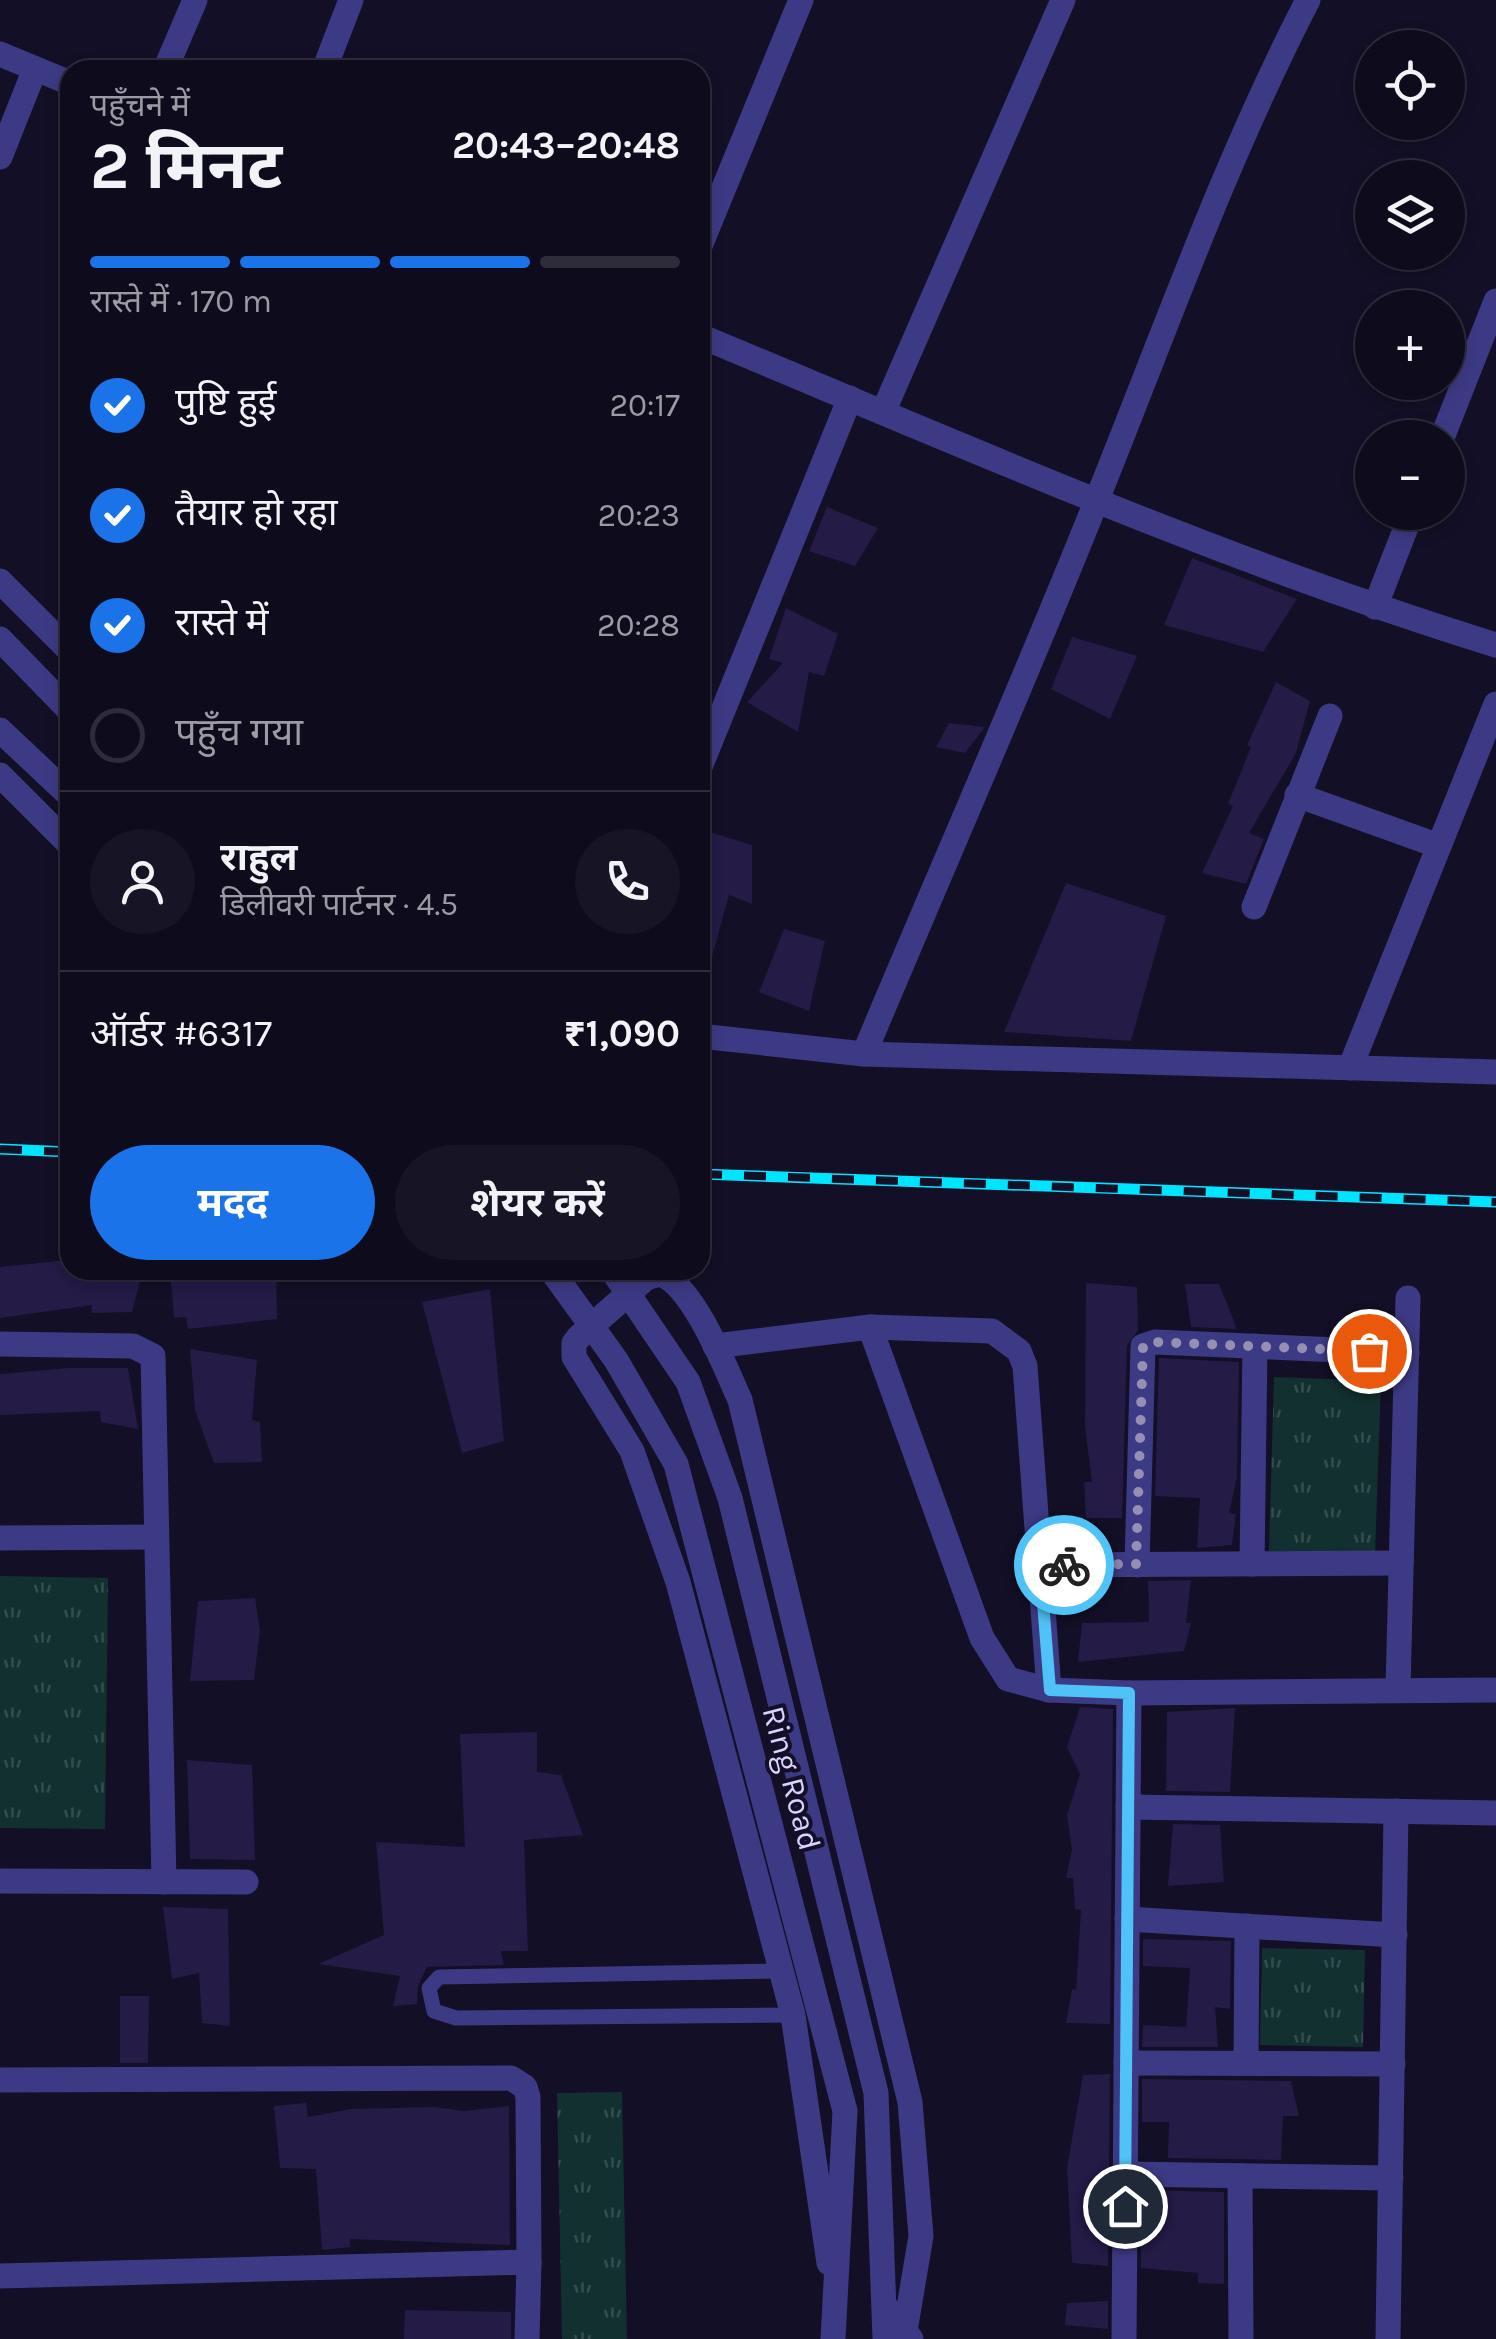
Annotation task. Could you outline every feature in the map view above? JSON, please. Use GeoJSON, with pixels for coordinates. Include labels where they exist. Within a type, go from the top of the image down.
{"type":"FeatureCollection","features":[{"type":"Feature","properties":{"kind":"street"},"geometry":{"type":"LineString","coordinates":[[169,60],[194,0]]}},
{"type":"Feature","properties":{"kind":"street"},"geometry":{"type":"LineString","coordinates":[[328,60],[350,0]]}},
{"type":"Feature","properties":{"kind":"street"},"geometry":{"type":"LineString","coordinates":[[710,222],[801,0]]}},
{"type":"Feature","properties":{"kind":"street"},"geometry":{"type":"LineString","coordinates":[[884,410],[1063,0]]}},
{"type":"Feature","properties":{"kind":"street"},"geometry":{"type":"LineString","coordinates":[[864,1054],[1097,501],[1166,314],[1274,65],[1308,0]]}},
{"type":"Feature","properties":{"kind":"street"},"geometry":{"type":"LineString","coordinates":[[0,54],[60,79]]}},
{"type":"Feature","properties":{"kind":"street"},"geometry":{"type":"LineString","coordinates":[[0,157],[35,68]]}},
{"type":"Feature","properties":{"kind":"street"},"geometry":{"type":"LineString","coordinates":[[1449,420],[1496,301]]}},
{"type":"Feature","properties":{"kind":"street"},"geometry":{"type":"LineString","coordinates":[[710,340],[1097,501],[1375,608],[1496,644]]}},
{"type":"Feature","properties":{"kind":"street"},"geometry":{"type":"LineString","coordinates":[[710,742],[850,398]]}},
{"type":"Feature","properties":{"kind":"street"},"geometry":{"type":"LineString","coordinates":[[1375,608],[1405,530]]}},
{"type":"Feature","properties":{"kind":"street"},"geometry":{"type":"LineString","coordinates":[[0,581],[60,641]]}},
{"type":"Feature","properties":{"kind":"street"},"geometry":{"type":"LineString","coordinates":[[0,639],[60,701]]}},
{"type":"Feature","properties":{"kind":"street"},"geometry":{"type":"LineString","coordinates":[[1350,1068],[1496,704]]}},
{"type":"Feature","properties":{"kind":"street"},"geometry":{"type":"LineString","coordinates":[[1254,907],[1330,716]]}},
{"type":"Feature","properties":{"kind":"street"},"geometry":{"type":"LineString","coordinates":[[0,730],[60,787]]}},
{"type":"Feature","properties":{"kind":"street"},"geometry":{"type":"LineString","coordinates":[[0,776],[60,835]]}},
{"type":"Feature","properties":{"kind":"street"},"geometry":{"type":"LineString","coordinates":[[1297,795],[1439,846]]}},
{"type":"Feature","properties":{"kind":"street"},"geometry":{"type":"LineString","coordinates":[[710,1037],[864,1054],[1496,1072]]}},
{"type":"Feature","properties":{"kind":"street","name":"Ring Road"},"geometry":{"type":"LineString","coordinates":[[558,1280],[616,1360],[676,1464],[845,2110],[834,2329]]}},
{"type":"Feature","properties":{"kind":"street","name":"Ring Road"},"geometry":{"type":"LineString","coordinates":[[619,1280],[688,1382],[730,1498],[876,2093],[885,2306],[900,2336]]}},
{"type":"Feature","properties":{"kind":"street"},"geometry":{"type":"LineString","coordinates":[[644,1280],[579,1337],[574,1357],[632,1451],[678,1582],[793,2015],[822,2192],[834,2329]]}},
{"type":"Feature","properties":{"kind":"street"},"geometry":{"type":"LineString","coordinates":[[669,1280],[678,1286],[716,1346],[740,1400],[910,2102],[921,2236],[900,2336]]}},
{"type":"Feature","properties":{"kind":"street"},"geometry":{"type":"LineString","coordinates":[[1398,1688],[1408,1298]]}},
{"type":"Feature","properties":{"kind":"street"},"geometry":{"type":"LineString","coordinates":[[716,1346],[870,1327],[992,1331],[1019,1352],[1024,1366],[1050,1690]]}},
{"type":"Feature","properties":{"kind":"street"},"geometry":{"type":"LineString","coordinates":[[870,1327],[982,1638],[1008,1679],[1050,1690],[1129,1693],[1496,1690]]}},
{"type":"Feature","properties":{"kind":"street"},"geometry":{"type":"LineString","coordinates":[[1136,1564],[1140,1351],[1155,1342],[1407,1352]]}},
{"type":"Feature","properties":{"kind":"street"},"geometry":{"type":"LineString","coordinates":[[0,1344],[133,1346],[154,1356],[164,1882]]}},
{"type":"Feature","properties":{"kind":"street"},"geometry":{"type":"LineString","coordinates":[[1252,1564],[1255,1346]]}},
{"type":"Feature","properties":{"kind":"street"},"geometry":{"type":"LineString","coordinates":[[0,1538],[156,1536]]}},
{"type":"Feature","properties":{"kind":"street"},"geometry":{"type":"LineString","coordinates":[[1040,1565],[1401,1564]]}},
{"type":"Feature","properties":{"kind":"street"},"geometry":{"type":"LineString","coordinates":[[1124,2339],[1129,1693]]}},
{"type":"Feature","properties":{"kind":"street"},"geometry":{"type":"LineString","coordinates":[[1128,1807],[1496,1812]]}},
{"type":"Feature","properties":{"kind":"street"},"geometry":{"type":"LineString","coordinates":[[1388,2339],[1396,1811]]}},
{"type":"Feature","properties":{"kind":"street"},"geometry":{"type":"LineString","coordinates":[[0,1881],[246,1882]]}},
{"type":"Feature","properties":{"kind":"street"},"geometry":{"type":"LineString","coordinates":[[1127,1919],[1395,1935]]}},
{"type":"Feature","properties":{"kind":"street"},"geometry":{"type":"LineString","coordinates":[[1246,2063],[1247,1926]]}},
{"type":"Feature","properties":{"kind":"street"},"geometry":{"type":"LineString","coordinates":[[1126,2063],[1392,2064]]}},
{"type":"Feature","properties":{"kind":"street"},"geometry":{"type":"LineString","coordinates":[[0,2080],[511,2078],[525,2086],[528,2097],[527,2339]]}},
{"type":"Feature","properties":{"kind":"street"},"geometry":{"type":"LineString","coordinates":[[1126,2174],[1391,2178]]}},
{"type":"Feature","properties":{"kind":"street"},"geometry":{"type":"LineString","coordinates":[[1240,2176],[1241,2339]]}},
{"type":"Feature","properties":{"kind":"street"},"geometry":{"type":"LineString","coordinates":[[0,2276],[529,2262]]}},
{"type":"Feature","properties":{"kind":"lane"},"geometry":{"type":"LineString","coordinates":[[780,1971],[439,1978],[429,1988],[428,2001],[434,2012],[456,2018],[793,2015]]}},
{"type":"Feature","properties":{"kind":"green space"},"geometry":{"type":"Polygon","coordinates":[[[1274,1377],[1381,1381],[1375,1554],[1269,1551],[1274,1377]]]}},
{"type":"Feature","properties":{"kind":"green space"},"geometry":{"type":"Polygon","coordinates":[[[0,1576],[108,1578],[105,1829],[0,1828],[0,1576]]]}},
{"type":"Feature","properties":{"kind":"green space"},"geometry":{"type":"Polygon","coordinates":[[[1262,1948],[1365,1950],[1363,2047],[1260,2045],[1262,1948]]]}},
{"type":"Feature","properties":{"kind":"green space"},"geometry":{"type":"Polygon","coordinates":[[[622,2092],[627,2339],[562,2339],[557,2093],[622,2092]]]}},
{"type":"Feature","properties":{"kind":"building"},"geometry":{"type":"Polygon","coordinates":[[[827,507],[878,528],[855,566],[809,551],[827,507]]]}},
{"type":"Feature","properties":{"kind":"building"},"geometry":{"type":"Polygon","coordinates":[[[1192,558],[1297,599],[1263,652],[1164,625],[1192,558]]]}},
{"type":"Feature","properties":{"kind":"building"},"geometry":{"type":"Polygon","coordinates":[[[786,608],[838,634],[824,676],[809,672],[798,732],[747,702],[783,663],[769,659],[786,608]]]}},
{"type":"Feature","properties":{"kind":"building"},"geometry":{"type":"Polygon","coordinates":[[[1072,637],[1137,656],[1110,719],[1051,689],[1072,637]]]}},
{"type":"Feature","properties":{"kind":"building"},"geometry":{"type":"Polygon","coordinates":[[[1276,682],[1310,701],[1296,753],[1249,833],[1264,839],[1246,884],[1202,873],[1233,806],[1228,804],[1251,747],[1247,745],[1276,682]]]}},
{"type":"Feature","properties":{"kind":"building"},"geometry":{"type":"Polygon","coordinates":[[[949,723],[985,727],[965,753],[936,747],[949,723]]]}},
{"type":"Feature","properties":{"kind":"building"},"geometry":{"type":"Polygon","coordinates":[[[710,832],[752,845],[752,904],[729,895],[710,964],[710,832]]]}},
{"type":"Feature","properties":{"kind":"building"},"geometry":{"type":"Polygon","coordinates":[[[1066,883],[1166,916],[1131,1041],[1004,1032],[1066,883]]]}},
{"type":"Feature","properties":{"kind":"building"},"geometry":{"type":"Polygon","coordinates":[[[784,929],[825,941],[809,1011],[759,992],[784,929]]]}},
{"type":"Feature","properties":{"kind":"building"},"geometry":{"type":"Polygon","coordinates":[[[60,1261],[60,1280],[140,1280],[132,1312],[91,1313],[92,1305],[0,1318],[0,1267],[60,1261]]]}},
{"type":"Feature","properties":{"kind":"building"},"geometry":{"type":"Polygon","coordinates":[[[171,1280],[276,1280],[277,1319],[188,1329],[186,1317],[174,1318],[171,1280]]]}},
{"type":"Feature","properties":{"kind":"building"},"geometry":{"type":"Polygon","coordinates":[[[1086,1283],[1137,1287],[1138,1330],[1127,1346],[1122,1518],[1086,1518],[1084,1482],[1092,1482],[1085,1427],[1086,1283]]]}},
{"type":"Feature","properties":{"kind":"building"},"geometry":{"type":"Polygon","coordinates":[[[1185,1284],[1219,1284],[1237,1329],[1191,1327],[1185,1284]]]}},
{"type":"Feature","properties":{"kind":"building"},"geometry":{"type":"Polygon","coordinates":[[[490,1289],[504,1441],[462,1453],[422,1302],[490,1289]]]}},
{"type":"Feature","properties":{"kind":"building"},"geometry":{"type":"Polygon","coordinates":[[[190,1349],[257,1360],[252,1420],[260,1422],[262,1462],[214,1463],[195,1410],[190,1349]]]}},
{"type":"Feature","properties":{"kind":"building"},"geometry":{"type":"Polygon","coordinates":[[[1159,1358],[1239,1362],[1237,1477],[1229,1513],[1236,1514],[1232,1545],[1197,1548],[1200,1498],[1155,1496],[1159,1358]]]}},
{"type":"Feature","properties":{"kind":"building"},"geometry":{"type":"Polygon","coordinates":[[[128,1368],[138,1429],[101,1422],[100,1411],[0,1415],[0,1374],[128,1368]]]}},
{"type":"Feature","properties":{"kind":"building"},"geometry":{"type":"Polygon","coordinates":[[[1191,1580],[1186,1623],[1191,1623],[1184,1651],[1078,1662],[1082,1623],[1149,1622],[1148,1581],[1191,1580]]]}},
{"type":"Feature","properties":{"kind":"building"},"geometry":{"type":"Polygon","coordinates":[[[255,1598],[260,1630],[254,1680],[190,1681],[198,1601],[255,1598]]]}},
{"type":"Feature","properties":{"kind":"building"},"geometry":{"type":"Polygon","coordinates":[[[1080,1707],[1113,1709],[1110,2024],[1066,2023],[1072,1989],[1076,1990],[1081,1910],[1075,1909],[1073,1878],[1066,1878],[1072,1850],[1067,1815],[1080,1774],[1067,1747],[1080,1707]]]}},
{"type":"Feature","properties":{"kind":"building"},"geometry":{"type":"Polygon","coordinates":[[[1235,1708],[1230,1792],[1166,1791],[1167,1712],[1235,1708]]]}},
{"type":"Feature","properties":{"kind":"building"},"geometry":{"type":"Polygon","coordinates":[[[537,1732],[537,1772],[561,1775],[583,1835],[524,1840],[528,1951],[501,1951],[504,1965],[427,1967],[418,1986],[417,2004],[393,2006],[400,1976],[318,1964],[384,1935],[376,1842],[465,1847],[460,1734],[537,1732]]]}},
{"type":"Feature","properties":{"kind":"building"},"geometry":{"type":"Polygon","coordinates":[[[187,1760],[252,1765],[255,1860],[190,1859],[187,1760]]]}},
{"type":"Feature","properties":{"kind":"building"},"geometry":{"type":"Polygon","coordinates":[[[1173,1824],[1220,1825],[1224,1882],[1168,1886],[1173,1824]]]}},
{"type":"Feature","properties":{"kind":"building"},"geometry":{"type":"Polygon","coordinates":[[[163,1907],[228,1909],[230,2026],[202,2023],[199,1973],[172,1979],[163,1907]]]}},
{"type":"Feature","properties":{"kind":"building"},"geometry":{"type":"Polygon","coordinates":[[[1143,1939],[1231,1941],[1230,2009],[1215,2007],[1218,2047],[1142,2047],[1143,2025],[1186,2027],[1190,1968],[1143,1966],[1143,1939]]]}},
{"type":"Feature","properties":{"kind":"building"},"geometry":{"type":"Polygon","coordinates":[[[120,1996],[149,1996],[148,2063],[120,2063],[120,1996]]]}},
{"type":"Feature","properties":{"kind":"building"},"geometry":{"type":"Polygon","coordinates":[[[1110,2074],[1108,2266],[1072,2263],[1067,2168],[1083,2075],[1110,2074]]]}},
{"type":"Feature","properties":{"kind":"building"},"geometry":{"type":"Polygon","coordinates":[[[1142,2079],[1291,2081],[1299,2116],[1283,2116],[1281,2160],[1168,2158],[1169,2122],[1142,2122],[1142,2079]]]}},
{"type":"Feature","properties":{"kind":"building"},"geometry":{"type":"Polygon","coordinates":[[[306,2103],[308,2117],[351,2109],[435,2107],[464,2111],[509,2106],[510,2245],[350,2239],[350,2247],[322,2250],[316,2169],[280,2168],[274,2106],[306,2103]]]}},
{"type":"Feature","properties":{"kind":"building"},"geometry":{"type":"Polygon","coordinates":[[[1141,2190],[1224,2192],[1224,2284],[1198,2283],[1198,2273],[1141,2268],[1141,2190]]]}},
{"type":"Feature","properties":{"kind":"building"},"geometry":{"type":"Polygon","coordinates":[[[1108,2301],[1108,2329],[1065,2325],[1067,2303],[1108,2301]]]}},
{"type":"Feature","properties":{"kind":"building"},"geometry":{"type":"Polygon","coordinates":[[[405,2310],[511,2312],[511,2339],[404,2339],[405,2310]]]}},
{"type":"Feature","properties":{"kind":"railway"},"geometry":{"type":"LineString","coordinates":[[0,1149],[60,1152]]}},
{"type":"Feature","properties":{"kind":"railway"},"geometry":{"type":"LineString","coordinates":[[710,1174],[1496,1202]]}},
{"type":"Feature","properties":{"kind":"way so far"},"geometry":{"type":"LineString","coordinates":[[1064,1565],[1136,1564],[1143,1346],[1155,1342],[1369,1351]]}},
{"type":"Feature","properties":{"kind":"route"},"geometry":{"type":"LineString","coordinates":[[1064,1565],[1040,1565],[1050,1690],[1129,1693],[1125,2206]]}}]}
